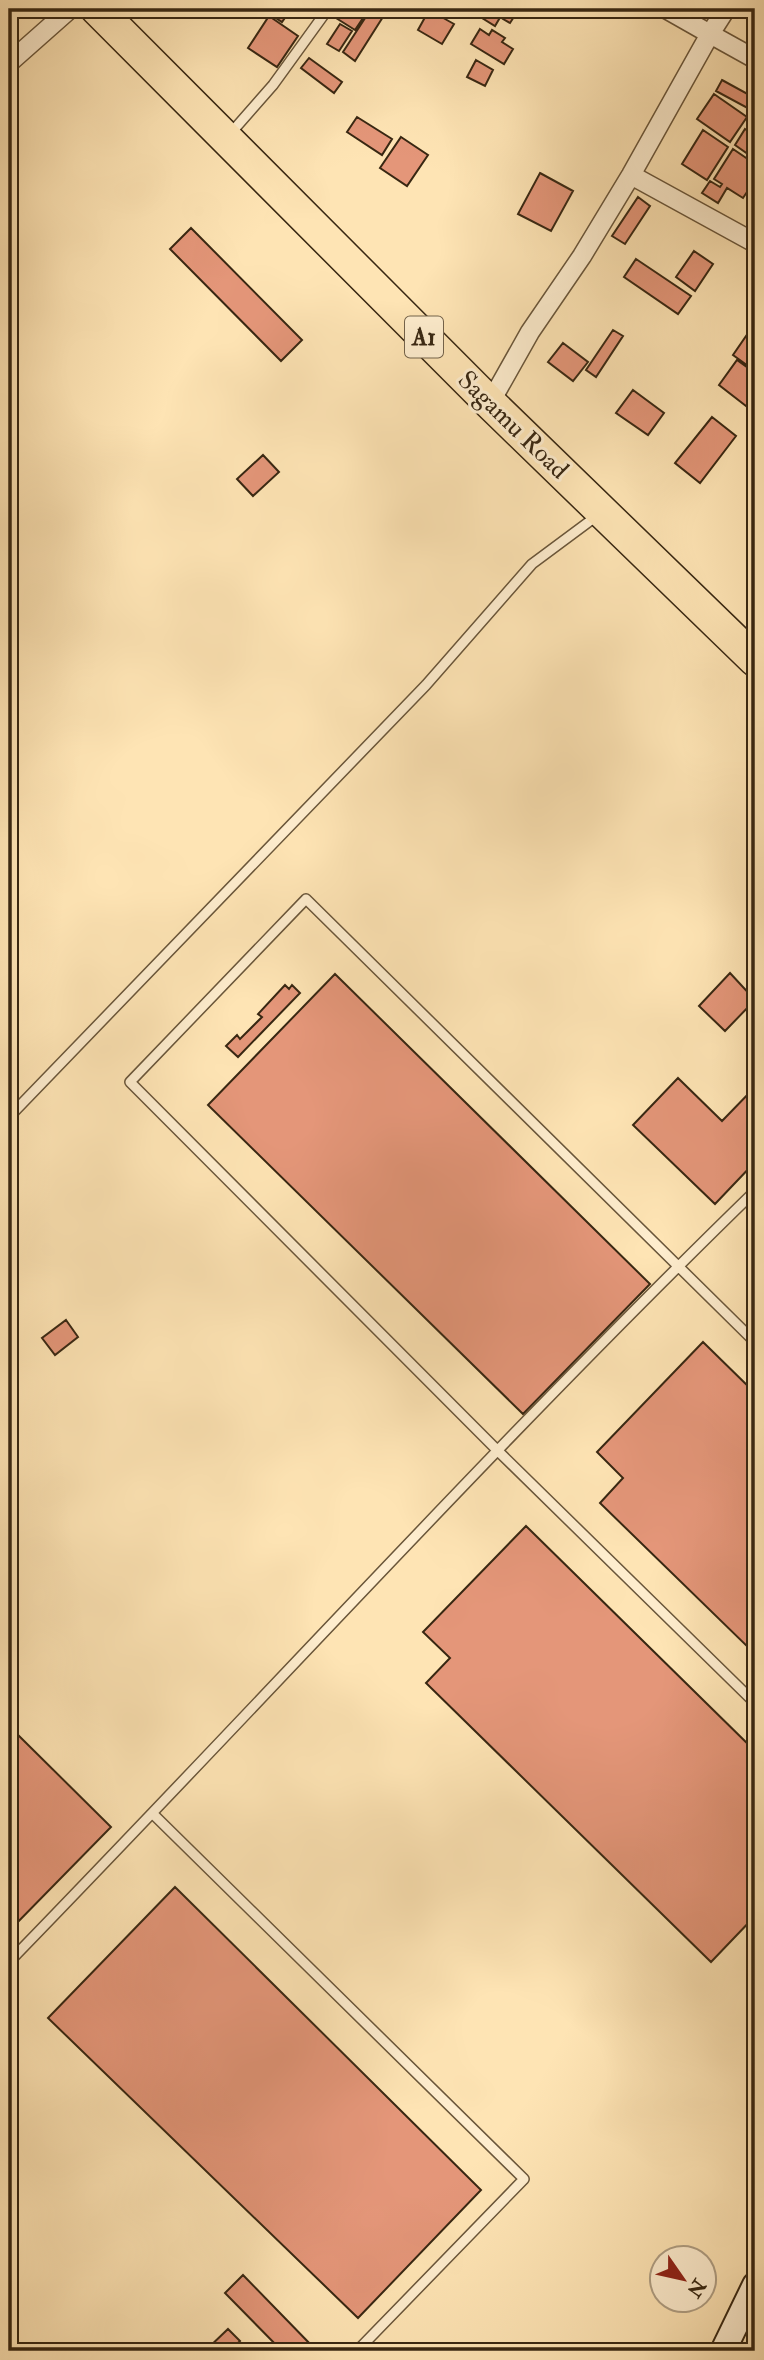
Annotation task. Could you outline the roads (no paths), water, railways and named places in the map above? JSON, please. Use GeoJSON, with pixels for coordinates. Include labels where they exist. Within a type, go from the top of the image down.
{"type":"FeatureCollection","features":[{"type":"Feature","properties":{"kind":"highway","name":"Sagamu Road"},"geometry":{"type":"LineString","coordinates":[[97,9],[490,403],[755,660]]}},
{"type":"Feature","properties":{"kind":"street"},"geometry":{"type":"LineString","coordinates":[[9,63],[69,9]]}},
{"type":"Feature","properties":{"kind":"street"},"geometry":{"type":"LineString","coordinates":[[666,9],[755,59]]}},
{"type":"Feature","properties":{"kind":"street"},"geometry":{"type":"LineString","coordinates":[[490,403],[530,332],[582,256],[631,176],[726,9]]}},
{"type":"Feature","properties":{"kind":"street"},"geometry":{"type":"LineString","coordinates":[[631,176],[755,243]]}},
{"type":"Feature","properties":{"kind":"street"},"geometry":{"type":"LineString","coordinates":[[723,2351],[755,2285]]}},
{"type":"Feature","properties":{"kind":"lane"},"geometry":{"type":"LineString","coordinates":[[226,138],[273,85],[328,9]]}},
{"type":"Feature","properties":{"kind":"lane"},"geometry":{"type":"LineString","coordinates":[[9,1117],[426,685],[532,564],[602,512]]}},
{"type":"Feature","properties":{"kind":"lane"},"geometry":{"type":"LineString","coordinates":[[755,1342],[306,899],[130,1082],[498,1451],[755,1703]]}},
{"type":"Feature","properties":{"kind":"lane"},"geometry":{"type":"LineString","coordinates":[[9,1962],[498,1451],[755,1191]]}},
{"type":"Feature","properties":{"kind":"lane"},"geometry":{"type":"LineString","coordinates":[[153,1814],[524,2179],[357,2351]]}}]}
